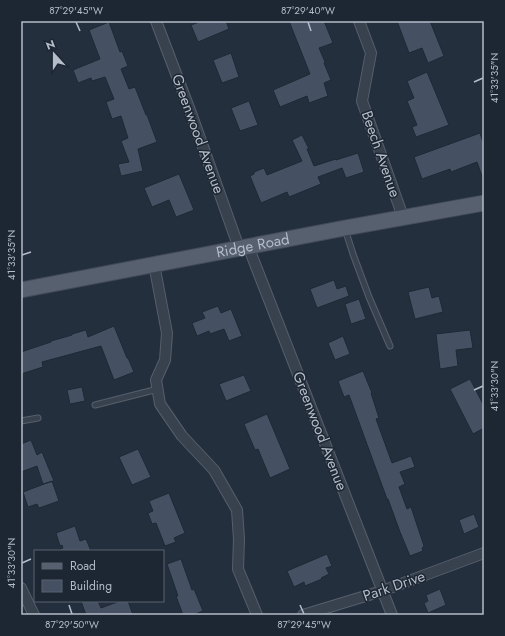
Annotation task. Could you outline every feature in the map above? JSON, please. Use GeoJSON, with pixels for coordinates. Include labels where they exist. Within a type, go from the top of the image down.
{"type":"FeatureCollection","features":[{"type":"Feature","properties":{"kind":"main road","name":"Ridge Road"},"geometry":{"type":"LineString","coordinates":[[21,290],[484,203]]}},
{"type":"Feature","properties":{"kind":"street","name":"Greenwood Avenue"},"geometry":{"type":"LineString","coordinates":[[156,21],[244,247],[392,615]]}},
{"type":"Feature","properties":{"kind":"street","name":"Beech Avenue"},"geometry":{"type":"LineString","coordinates":[[359,21],[371,53],[362,101],[403,217]]}},
{"type":"Feature","properties":{"kind":"street"},"geometry":{"type":"LineString","coordinates":[[154,264],[167,333],[165,360],[156,380],[160,404],[182,436],[214,470],[237,510],[239,539],[238,569],[257,615]]}},
{"type":"Feature","properties":{"kind":"street","name":"Park Drive"},"geometry":{"type":"LineString","coordinates":[[303,615],[382,591],[484,553]]}},
{"type":"Feature","properties":{"kind":"street"},"geometry":{"type":"LineString","coordinates":[[21,588],[34,615]]}},
{"type":"Feature","properties":{"kind":"lane"},"geometry":{"type":"LineString","coordinates":[[345,228],[369,297],[390,346]]}},
{"type":"Feature","properties":{"kind":"lane"},"geometry":{"type":"LineString","coordinates":[[95,405],[158,389]]}},
{"type":"Feature","properties":{"kind":"lane"},"geometry":{"type":"LineString","coordinates":[[21,421],[38,418]]}},
{"type":"Feature","properties":{"kind":"building"},"geometry":{"type":"Polygon","coordinates":[[[202,21],[226,21],[229,29],[198,42],[191,25],[202,21]]]}},
{"type":"Feature","properties":{"kind":"building"},"geometry":{"type":"Polygon","coordinates":[[[289,21],[324,21],[333,43],[319,48],[331,80],[324,83],[328,96],[309,103],[307,96],[280,107],[273,90],[310,74],[289,21]]]}},
{"type":"Feature","properties":{"kind":"building"},"geometry":{"type":"Polygon","coordinates":[[[397,21],[430,21],[444,56],[428,63],[422,48],[409,53],[397,21]]]}},
{"type":"Feature","properties":{"kind":"building"},"geometry":{"type":"Polygon","coordinates":[[[109,22],[120,52],[122,51],[128,66],[121,69],[129,89],[135,87],[157,142],[138,149],[143,171],[121,176],[118,164],[129,162],[121,141],[128,138],[121,116],[112,119],[106,102],[114,99],[105,77],[92,81],[91,78],[78,83],[73,70],[100,59],[89,30],[109,22]]]}},
{"type":"Feature","properties":{"kind":"building"},"geometry":{"type":"Polygon","coordinates":[[[231,53],[239,77],[222,83],[213,60],[231,53]]]}},
{"type":"Feature","properties":{"kind":"building"},"geometry":{"type":"Polygon","coordinates":[[[427,72],[449,125],[416,137],[412,127],[417,125],[407,101],[414,98],[407,81],[427,72]]]}},
{"type":"Feature","properties":{"kind":"building"},"geometry":{"type":"Polygon","coordinates":[[[249,101],[258,125],[240,131],[231,108],[249,101]]]}},
{"type":"Feature","properties":{"kind":"building"},"geometry":{"type":"Polygon","coordinates":[[[480,133],[484,145],[484,179],[477,162],[451,172],[450,169],[422,179],[414,157],[480,133]]]}},
{"type":"Feature","properties":{"kind":"building"},"geometry":{"type":"Polygon","coordinates":[[[302,135],[309,149],[307,149],[314,166],[358,153],[364,172],[346,178],[342,168],[318,177],[321,184],[289,197],[287,192],[261,203],[250,176],[254,174],[254,172],[264,168],[267,175],[302,161],[292,140],[302,135]]]}},
{"type":"Feature","properties":{"kind":"building"},"geometry":{"type":"Polygon","coordinates":[[[179,174],[194,210],[176,217],[169,200],[152,207],[144,188],[179,174]]]}},
{"type":"Feature","properties":{"kind":"building"},"geometry":{"type":"Polygon","coordinates":[[[334,280],[337,289],[346,286],[349,296],[317,308],[310,289],[334,280]]]}},
{"type":"Feature","properties":{"kind":"building"},"geometry":{"type":"Polygon","coordinates":[[[429,287],[432,298],[439,296],[443,312],[415,319],[408,292],[429,287]]]}},
{"type":"Feature","properties":{"kind":"building"},"geometry":{"type":"Polygon","coordinates":[[[359,299],[366,319],[351,324],[345,304],[359,299]]]}},
{"type":"Feature","properties":{"kind":"building"},"geometry":{"type":"Polygon","coordinates":[[[218,306],[221,313],[231,309],[242,336],[229,341],[224,329],[210,334],[209,331],[197,336],[192,323],[205,318],[202,312],[218,306]]]}},
{"type":"Feature","properties":{"kind":"building"},"geometry":{"type":"Polygon","coordinates":[[[114,326],[134,372],[114,380],[101,346],[42,362],[43,367],[21,374],[21,352],[86,330],[88,337],[114,326]]]}},
{"type":"Feature","properties":{"kind":"building"},"geometry":{"type":"Polygon","coordinates":[[[470,330],[473,348],[456,350],[458,366],[440,369],[436,334],[470,330]]]}},
{"type":"Feature","properties":{"kind":"building"},"geometry":{"type":"Polygon","coordinates":[[[343,336],[350,354],[335,360],[328,343],[343,336]]]}},
{"type":"Feature","properties":{"kind":"building"},"geometry":{"type":"Polygon","coordinates":[[[363,371],[372,393],[379,418],[376,419],[392,463],[411,456],[415,467],[400,472],[405,484],[399,487],[407,509],[411,507],[424,546],[422,548],[423,551],[410,556],[387,499],[349,395],[344,397],[338,381],[363,371]]]}},
{"type":"Feature","properties":{"kind":"building"},"geometry":{"type":"Polygon","coordinates":[[[244,375],[251,391],[226,401],[219,384],[244,375]]]}},
{"type":"Feature","properties":{"kind":"building"},"geometry":{"type":"Polygon","coordinates":[[[470,379],[484,406],[484,428],[473,434],[450,389],[470,379]]]}},
{"type":"Feature","properties":{"kind":"building"},"geometry":{"type":"Polygon","coordinates":[[[82,387],[85,401],[70,404],[67,390],[82,387]]]}},
{"type":"Feature","properties":{"kind":"building"},"geometry":{"type":"Polygon","coordinates":[[[267,414],[290,469],[270,478],[258,449],[255,450],[244,424],[267,414]]]}},
{"type":"Feature","properties":{"kind":"building"},"geometry":{"type":"Polygon","coordinates":[[[31,440],[37,455],[42,452],[54,481],[43,484],[37,466],[21,472],[21,444],[31,440]]]}},
{"type":"Feature","properties":{"kind":"building"},"geometry":{"type":"Polygon","coordinates":[[[138,449],[151,477],[132,485],[119,457],[138,449]]]}},
{"type":"Feature","properties":{"kind":"building"},"geometry":{"type":"Polygon","coordinates":[[[52,481],[59,501],[39,508],[37,504],[28,507],[23,492],[52,481]]]}},
{"type":"Feature","properties":{"kind":"building"},"geometry":{"type":"Polygon","coordinates":[[[169,493],[185,533],[174,538],[176,542],[165,546],[156,523],[152,524],[148,513],[153,511],[149,501],[169,493]]]}},
{"type":"Feature","properties":{"kind":"building"},"geometry":{"type":"Polygon","coordinates":[[[474,514],[479,527],[464,534],[459,520],[474,514]]]}},
{"type":"Feature","properties":{"kind":"building"},"geometry":{"type":"Polygon","coordinates":[[[75,526],[80,541],[86,539],[91,550],[59,550],[63,548],[62,545],[60,546],[56,533],[75,526]]]}},
{"type":"Feature","properties":{"kind":"building"},"geometry":{"type":"Polygon","coordinates":[[[327,554],[332,566],[326,568],[329,574],[321,578],[322,579],[305,586],[304,582],[294,587],[287,571],[327,554]]]}},
{"type":"Feature","properties":{"kind":"building"},"geometry":{"type":"Polygon","coordinates":[[[181,559],[192,590],[194,589],[203,611],[193,615],[183,615],[167,564],[181,559]]]}},
{"type":"Feature","properties":{"kind":"building"},"geometry":{"type":"Polygon","coordinates":[[[440,589],[446,605],[428,613],[424,603],[428,601],[426,595],[440,589]]]}},
{"type":"Feature","properties":{"kind":"building"},"geometry":{"type":"Polygon","coordinates":[[[81,602],[98,602],[101,608],[117,602],[128,602],[133,615],[86,615],[81,602]]]}}]}
